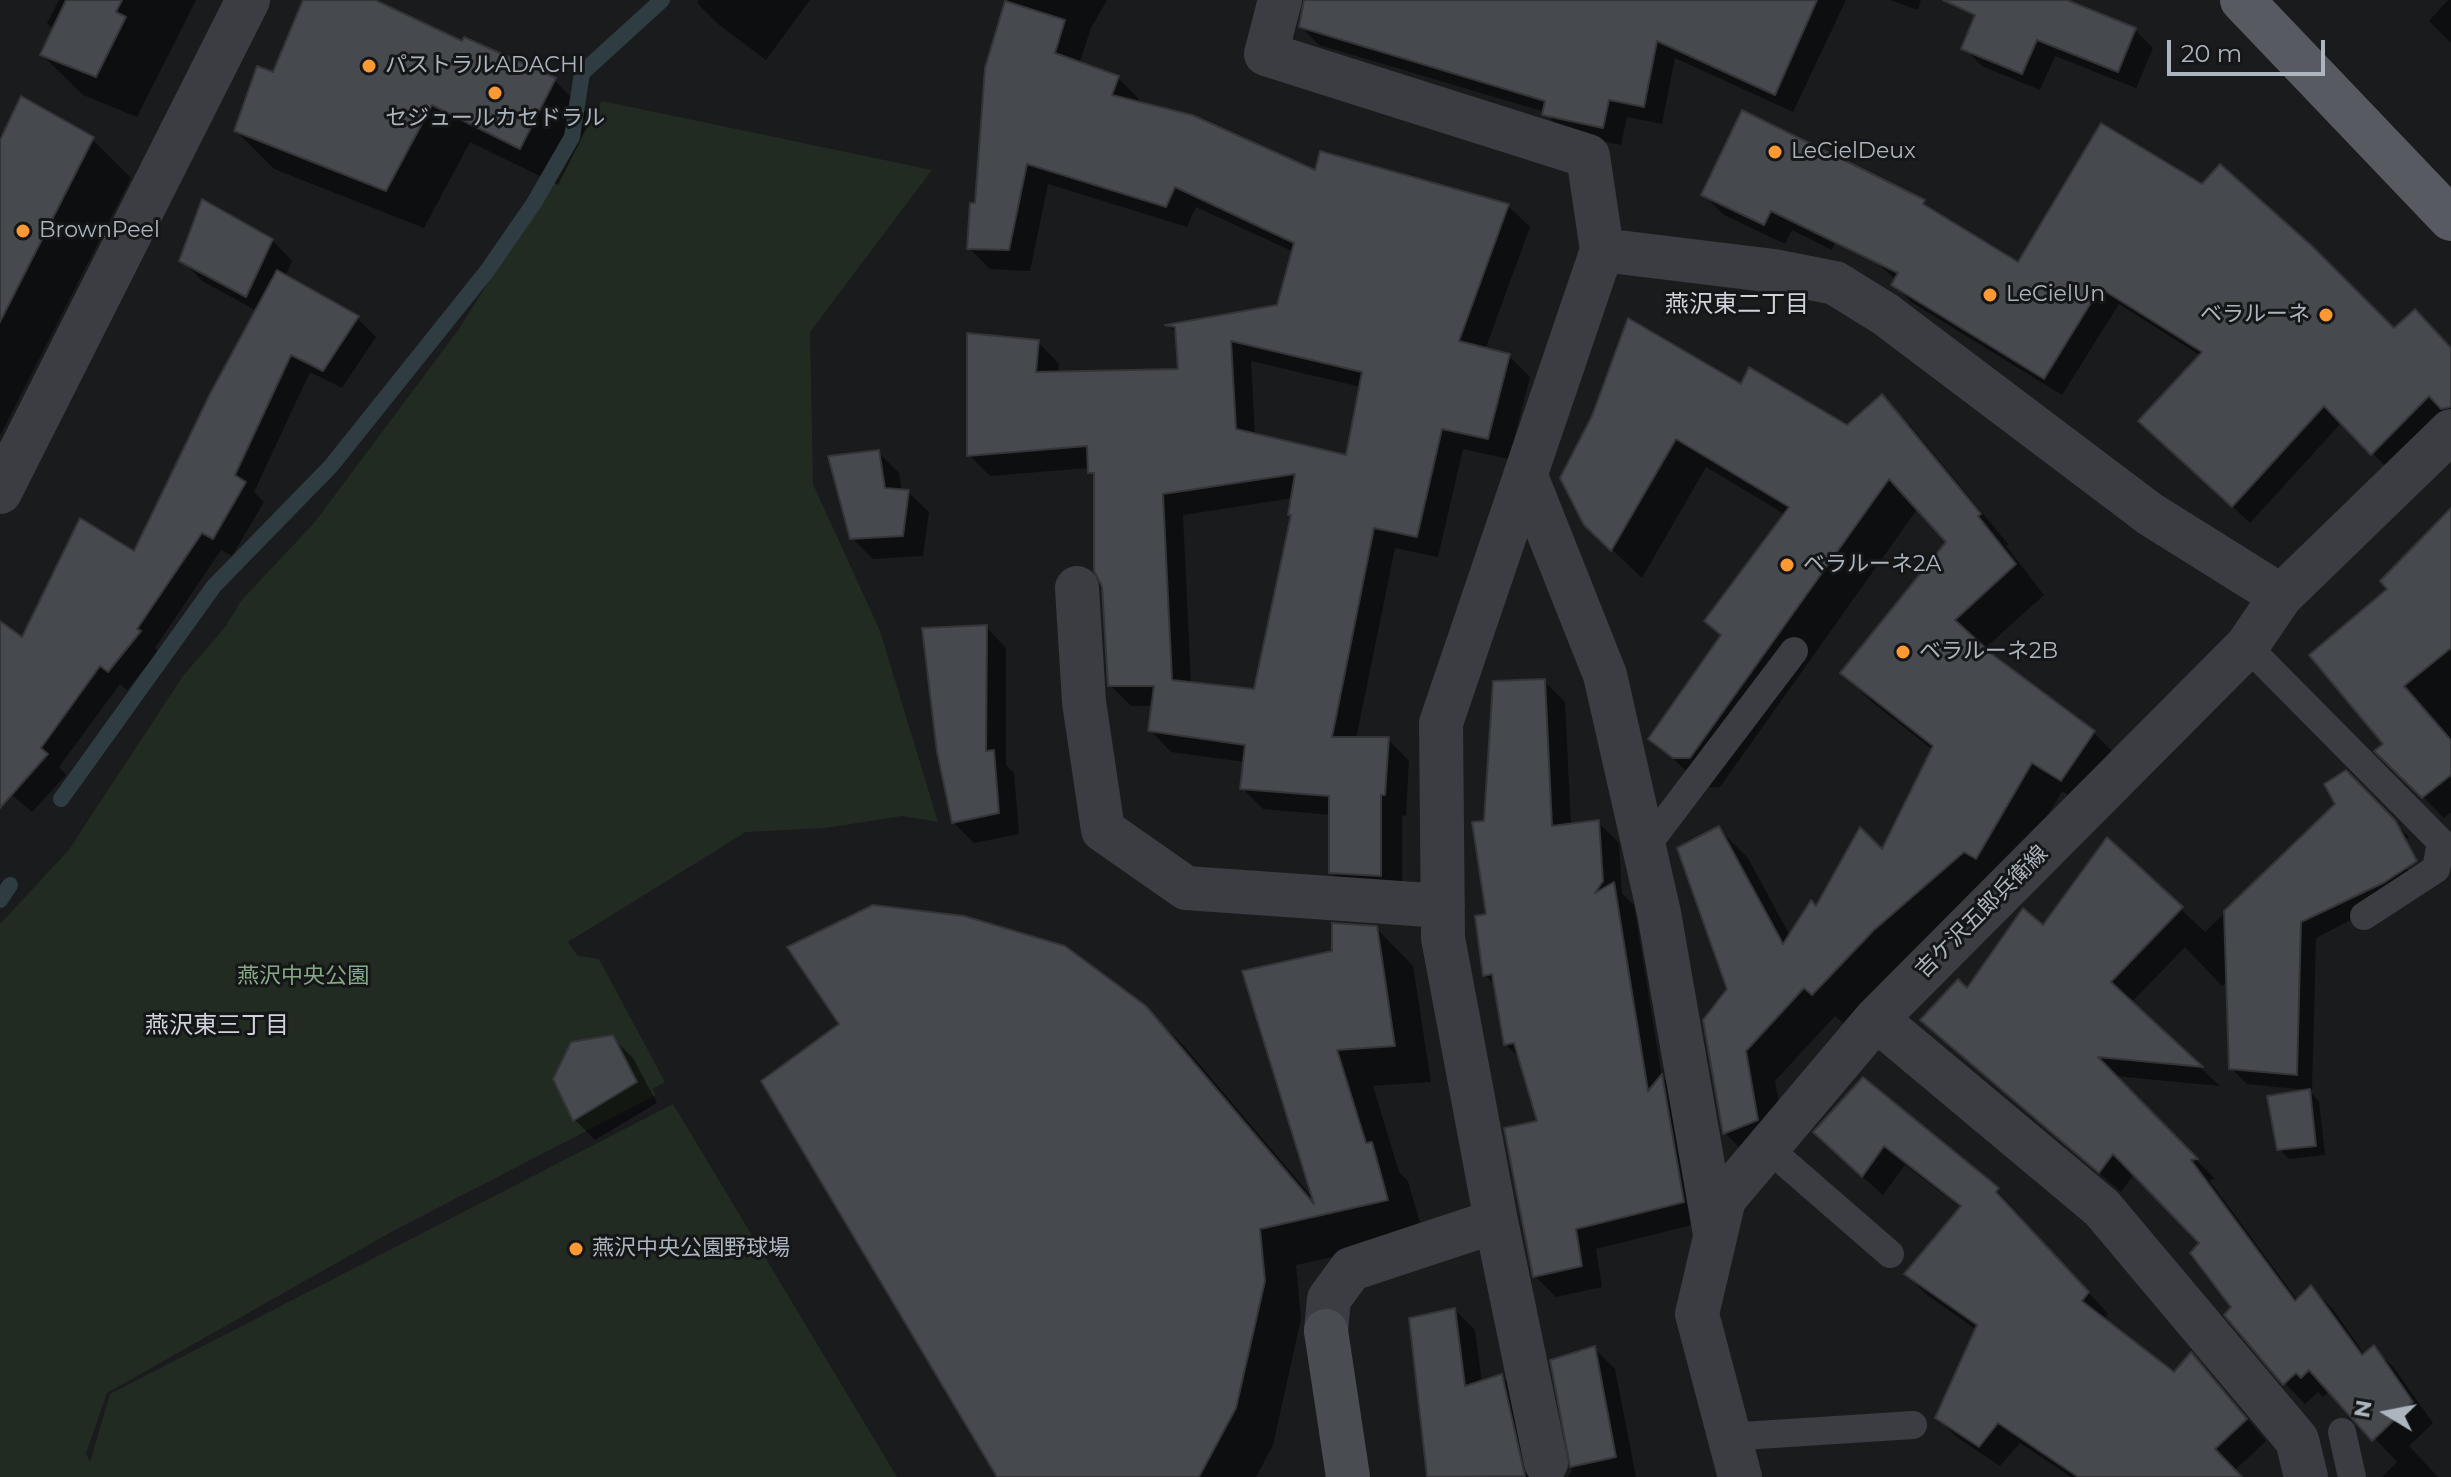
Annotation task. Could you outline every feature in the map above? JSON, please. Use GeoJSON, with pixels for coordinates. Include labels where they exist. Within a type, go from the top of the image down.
{"type":"FeatureCollection","features":[{"type":"Feature","properties":{"kind":"main road"},"geometry":{"type":"LineString","coordinates":[[2242,0],[2451,219]]}},
{"type":"Feature","properties":{"kind":"street"},"geometry":{"type":"LineString","coordinates":[[0,492],[248,0]]}},
{"type":"Feature","properties":{"kind":"street"},"geometry":{"type":"LineString","coordinates":[[1280,0],[1266,54],[1588,156],[1602,250],[1441,723],[1443,938],[1496,1221],[1546,1463]]}},
{"type":"Feature","properties":{"kind":"street"},"geometry":{"type":"LineString","coordinates":[[1602,250],[1774,271],[1835,283],[1885,314],[2150,514],[2281,596]]}},
{"type":"Feature","properties":{"kind":"street","name":"吉ケ沢五郎兵衛線"},"geometry":{"type":"LineString","coordinates":[[1733,1457],[1697,1314],[1724,1199],[1876,1019],[2247,646],[2281,596],[2451,431]]}},
{"type":"Feature","properties":{"kind":"street"},"geometry":{"type":"LineString","coordinates":[[1526,476],[1605,675],[1659,913],[1715,1236]]}},
{"type":"Feature","properties":{"kind":"street"},"geometry":{"type":"LineString","coordinates":[[1077,588],[1084,702],[1103,830],[1186,888],[1443,906]]}},
{"type":"Feature","properties":{"kind":"street"},"geometry":{"type":"LineString","coordinates":[[1876,1019],[2102,1208],[2297,1440],[2306,1477]]}},
{"type":"Feature","properties":{"kind":"street"},"geometry":{"type":"LineString","coordinates":[[1348,1477],[1326,1331],[1329,1299],[1351,1269],[1496,1221]]}},
{"type":"Feature","properties":{"kind":"lane"},"geometry":{"type":"LineString","coordinates":[[2247,646],[2441,842],[2436,869],[2364,916]]}},
{"type":"Feature","properties":{"kind":"lane"},"geometry":{"type":"LineString","coordinates":[[1644,849],[1794,651]]}},
{"type":"Feature","properties":{"kind":"lane"},"geometry":{"type":"LineString","coordinates":[[1768,1148],[1890,1254]]}},
{"type":"Feature","properties":{"kind":"lane"},"geometry":{"type":"LineString","coordinates":[[1733,1457],[1913,1425]]}},
{"type":"Feature","properties":{"kind":"lane"},"geometry":{"type":"LineString","coordinates":[[2342,1432],[2352,1477]]}},
{"type":"Feature","properties":{"kind":"green space","name":"燕沢中央公園"},"geometry":{"type":"Polygon","coordinates":[[[602,101],[932,170],[810,332],[813,484],[880,631],[938,822],[902,816],[826,828],[746,832],[568,942],[578,956],[599,959],[665,1082],[652,1089],[656,1095],[393,1231],[107,1393],[86,1453],[90,1462],[110,1394],[673,1104],[897,1477],[0,1477],[0,924],[68,851],[183,676],[226,626],[241,601],[314,523],[459,329],[602,101]]]}},
{"type":"Feature","properties":{"kind":"building"},"geometry":{"type":"Polygon","coordinates":[[[66,0],[122,0],[116,12],[126,17],[96,77],[40,55],[66,0]]]}},
{"type":"Feature","properties":{"kind":"building"},"geometry":{"type":"Polygon","coordinates":[[[303,0],[375,0],[462,41],[464,37],[556,78],[520,149],[432,105],[386,191],[234,131],[257,66],[273,72],[303,0]]]}},
{"type":"Feature","properties":{"kind":"building"},"geometry":{"type":"Polygon","coordinates":[[[1304,0],[1817,0],[1775,95],[1657,41],[1644,107],[1609,100],[1603,128],[1542,115],[1545,101],[1299,27],[1304,0]]]}},
{"type":"Feature","properties":{"kind":"building"},"geometry":{"type":"Polygon","coordinates":[[[1943,0],[2067,0],[2136,28],[2118,72],[2037,40],[2022,74],[1961,49],[1975,15],[1943,0]]]}},
{"type":"Feature","properties":{"kind":"building"},"geometry":{"type":"Polygon","coordinates":[[[1005,1],[1065,20],[1055,53],[1119,76],[1112,95],[1192,115],[1315,170],[1320,151],[1509,204],[1459,341],[1510,354],[1488,439],[1442,429],[1417,537],[1374,528],[1332,737],[1389,737],[1385,795],[1381,795],[1381,876],[1329,873],[1329,796],[1240,789],[1245,745],[1148,731],[1154,686],[1108,686],[1102,586],[1094,571],[1094,473],[1088,473],[1087,446],[967,456],[967,333],[1039,340],[1036,372],[1178,369],[1175,327],[1165,325],[1277,305],[1294,243],[1175,187],[1166,207],[1027,164],[1009,250],[967,249],[970,203],[975,203],[985,68],[1005,1]],[[1231,341],[1236,429],[1346,455],[1362,372],[1231,341]],[[1295,474],[1163,494],[1172,680],[1254,689],[1291,515],[1288,515],[1295,474]]]}},
{"type":"Feature","properties":{"kind":"building","name":"BrownPeel"},"geometry":{"type":"Polygon","coordinates":[[[21,96],[94,137],[0,322],[0,140],[21,96]]]}},
{"type":"Feature","properties":{"kind":"building"},"geometry":{"type":"Polygon","coordinates":[[[1742,110],[1925,200],[1923,204],[2018,262],[2101,123],[2202,184],[2220,164],[2313,247],[2394,328],[2415,309],[2451,348],[2451,407],[2441,409],[2429,396],[2371,455],[2324,406],[2232,507],[2138,421],[2202,352],[2100,288],[2044,379],[1891,285],[1898,273],[1771,211],[1764,225],[1701,195],[1742,110]]]}},
{"type":"Feature","properties":{"kind":"building"},"geometry":{"type":"Polygon","coordinates":[[[202,199],[273,239],[246,297],[179,261],[202,199]]]}},
{"type":"Feature","properties":{"kind":"building"},"geometry":{"type":"Polygon","coordinates":[[[277,270],[359,316],[323,371],[291,355],[235,475],[246,482],[213,539],[202,533],[137,629],[141,631],[108,672],[100,666],[41,748],[48,754],[0,808],[0,621],[22,637],[80,518],[134,551],[210,394],[277,270]]]}},
{"type":"Feature","properties":{"kind":"building"},"geometry":{"type":"Polygon","coordinates":[[[1628,318],[1741,384],[1749,367],[1847,425],[1882,394],[1981,514],[1978,516],[2016,564],[1955,620],[1993,655],[2095,731],[2061,781],[2032,763],[1976,859],[1964,852],[1874,930],[1812,995],[1804,988],[1746,1051],[1758,1120],[1723,1134],[1703,1020],[1727,989],[1677,848],[1719,826],[1783,944],[1811,900],[1816,906],[1860,827],[1882,849],[1933,746],[1840,673],[1946,542],[1889,479],[1690,758],[1673,758],[1648,739],[1721,635],[1704,621],[1789,507],[1676,439],[1611,551],[1584,525],[1560,478],[1592,416],[1628,318]]]}},
{"type":"Feature","properties":{"kind":"building"},"geometry":{"type":"Polygon","coordinates":[[[879,450],[885,488],[909,490],[903,536],[850,539],[828,456],[879,450]]]}},
{"type":"Feature","properties":{"kind":"building"},"geometry":{"type":"Polygon","coordinates":[[[2451,508],[2451,648],[2404,686],[2451,740],[2451,775],[2422,798],[2374,751],[2383,744],[2309,655],[2387,589],[2380,581],[2451,508]]]}},
{"type":"Feature","properties":{"kind":"building"},"geometry":{"type":"Polygon","coordinates":[[[987,625],[986,751],[994,750],[999,813],[952,823],[937,752],[922,628],[987,625]]]}},
{"type":"Feature","properties":{"kind":"building"},"geometry":{"type":"Polygon","coordinates":[[[1545,679],[1552,826],[1599,820],[1603,881],[1595,893],[1614,882],[1648,1091],[1662,1074],[1684,1202],[1576,1229],[1582,1266],[1533,1277],[1504,1128],[1537,1121],[1514,1043],[1504,1045],[1492,974],[1483,976],[1475,916],[1486,914],[1472,822],[1484,821],[1493,681],[1545,679]]]}},
{"type":"Feature","properties":{"kind":"building"},"geometry":{"type":"Polygon","coordinates":[[[2346,770],[2395,820],[2417,861],[2385,882],[2301,922],[2297,1075],[2229,1069],[2224,911],[2335,804],[2324,784],[2346,770]]]}},
{"type":"Feature","properties":{"kind":"building"},"geometry":{"type":"Polygon","coordinates":[[[2107,837],[2183,907],[2111,982],[2203,1067],[2098,1057],[2198,1159],[2191,1160],[2295,1301],[2311,1285],[2362,1355],[2374,1345],[2413,1402],[2372,1441],[2309,1370],[2301,1378],[2296,1373],[2283,1385],[2224,1315],[2231,1307],[2190,1253],[2199,1243],[2113,1154],[2099,1173],[1920,1020],[1958,979],[1967,988],[2023,908],[2043,925],[2107,837]]]}},
{"type":"Feature","properties":{"kind":"building"},"geometry":{"type":"Polygon","coordinates":[[[873,905],[964,916],[1065,946],[1146,1006],[1314,1204],[1242,971],[1332,951],[1332,923],[1377,926],[1395,1046],[1337,1050],[1366,1143],[1372,1142],[1388,1200],[1260,1229],[1265,1281],[1236,1408],[1199,1477],[997,1477],[761,1081],[839,1024],[787,947],[873,905]]]}},
{"type":"Feature","properties":{"kind":"building"},"geometry":{"type":"Polygon","coordinates":[[[613,1035],[637,1082],[573,1121],[553,1079],[571,1042],[613,1035]]]}},
{"type":"Feature","properties":{"kind":"building"},"geometry":{"type":"Polygon","coordinates":[[[1863,1077],[1999,1188],[1996,1192],[2089,1292],[2082,1301],[2174,1372],[2191,1352],[2247,1419],[2215,1449],[2242,1477],[2078,1477],[1998,1423],[1979,1447],[1935,1418],[1977,1325],[1904,1274],[1961,1206],[1884,1146],[1862,1177],[1813,1132],[1863,1077]]]}},
{"type":"Feature","properties":{"kind":"building"},"geometry":{"type":"Polygon","coordinates":[[[2310,1089],[2316,1146],[2277,1150],[2267,1096],[2310,1089]]]}},
{"type":"Feature","properties":{"kind":"building"},"geometry":{"type":"Polygon","coordinates":[[[1455,1308],[1465,1386],[1502,1374],[1525,1476],[1427,1477],[1409,1318],[1455,1308]]]}},
{"type":"Feature","properties":{"kind":"building"},"geometry":{"type":"Polygon","coordinates":[[[1595,1346],[1616,1457],[1570,1467],[1550,1360],[1595,1346]]]}},
{"type":"Feature","properties":{"kind":"waterway"},"geometry":{"type":"LineString","coordinates":[[61,799],[214,586],[331,466],[487,271],[534,203],[572,137],[582,73],[662,0]]}},
{"type":"Feature","properties":{"kind":"waterway"},"geometry":{"type":"LineString","coordinates":[[0,900],[10,885]]}},
{"type":"Feature","properties":{"kind":"place","name":"パストラルADACHI"},"geometry":{"type":"Point","coordinates":[369,66]}},
{"type":"Feature","properties":{"kind":"place","name":"セジュールカセドラル"},"geometry":{"type":"Point","coordinates":[495,93]}},
{"type":"Feature","properties":{"kind":"place","name":"LeCielDeux"},"geometry":{"type":"Point","coordinates":[1775,152]}},
{"type":"Feature","properties":{"kind":"place","name":"BrownPeel"},"geometry":{"type":"Point","coordinates":[23,231]}},
{"type":"Feature","properties":{"kind":"place","name":"LeCielUn"},"geometry":{"type":"Point","coordinates":[1990,295]}},
{"type":"Feature","properties":{"kind":"place","name":"ベラルーネ"},"geometry":{"type":"Point","coordinates":[2326,315]}},
{"type":"Feature","properties":{"kind":"place","name":"ベラルーネ2A"},"geometry":{"type":"Point","coordinates":[1787,565]}},
{"type":"Feature","properties":{"kind":"place","name":"ベラルーネ2B"},"geometry":{"type":"Point","coordinates":[1903,652]}},
{"type":"Feature","properties":{"kind":"place","name":"燕沢中央公園野球場"},"geometry":{"type":"Point","coordinates":[576,1249]}},
{"type":"Feature","properties":{"kind":"district","name":"燕沢東二丁目"},"geometry":{"type":"Point","coordinates":[1737,305]}},
{"type":"Feature","properties":{"kind":"district","name":"燕沢東三丁目"},"geometry":{"type":"Point","coordinates":[217,1026]}}]}
